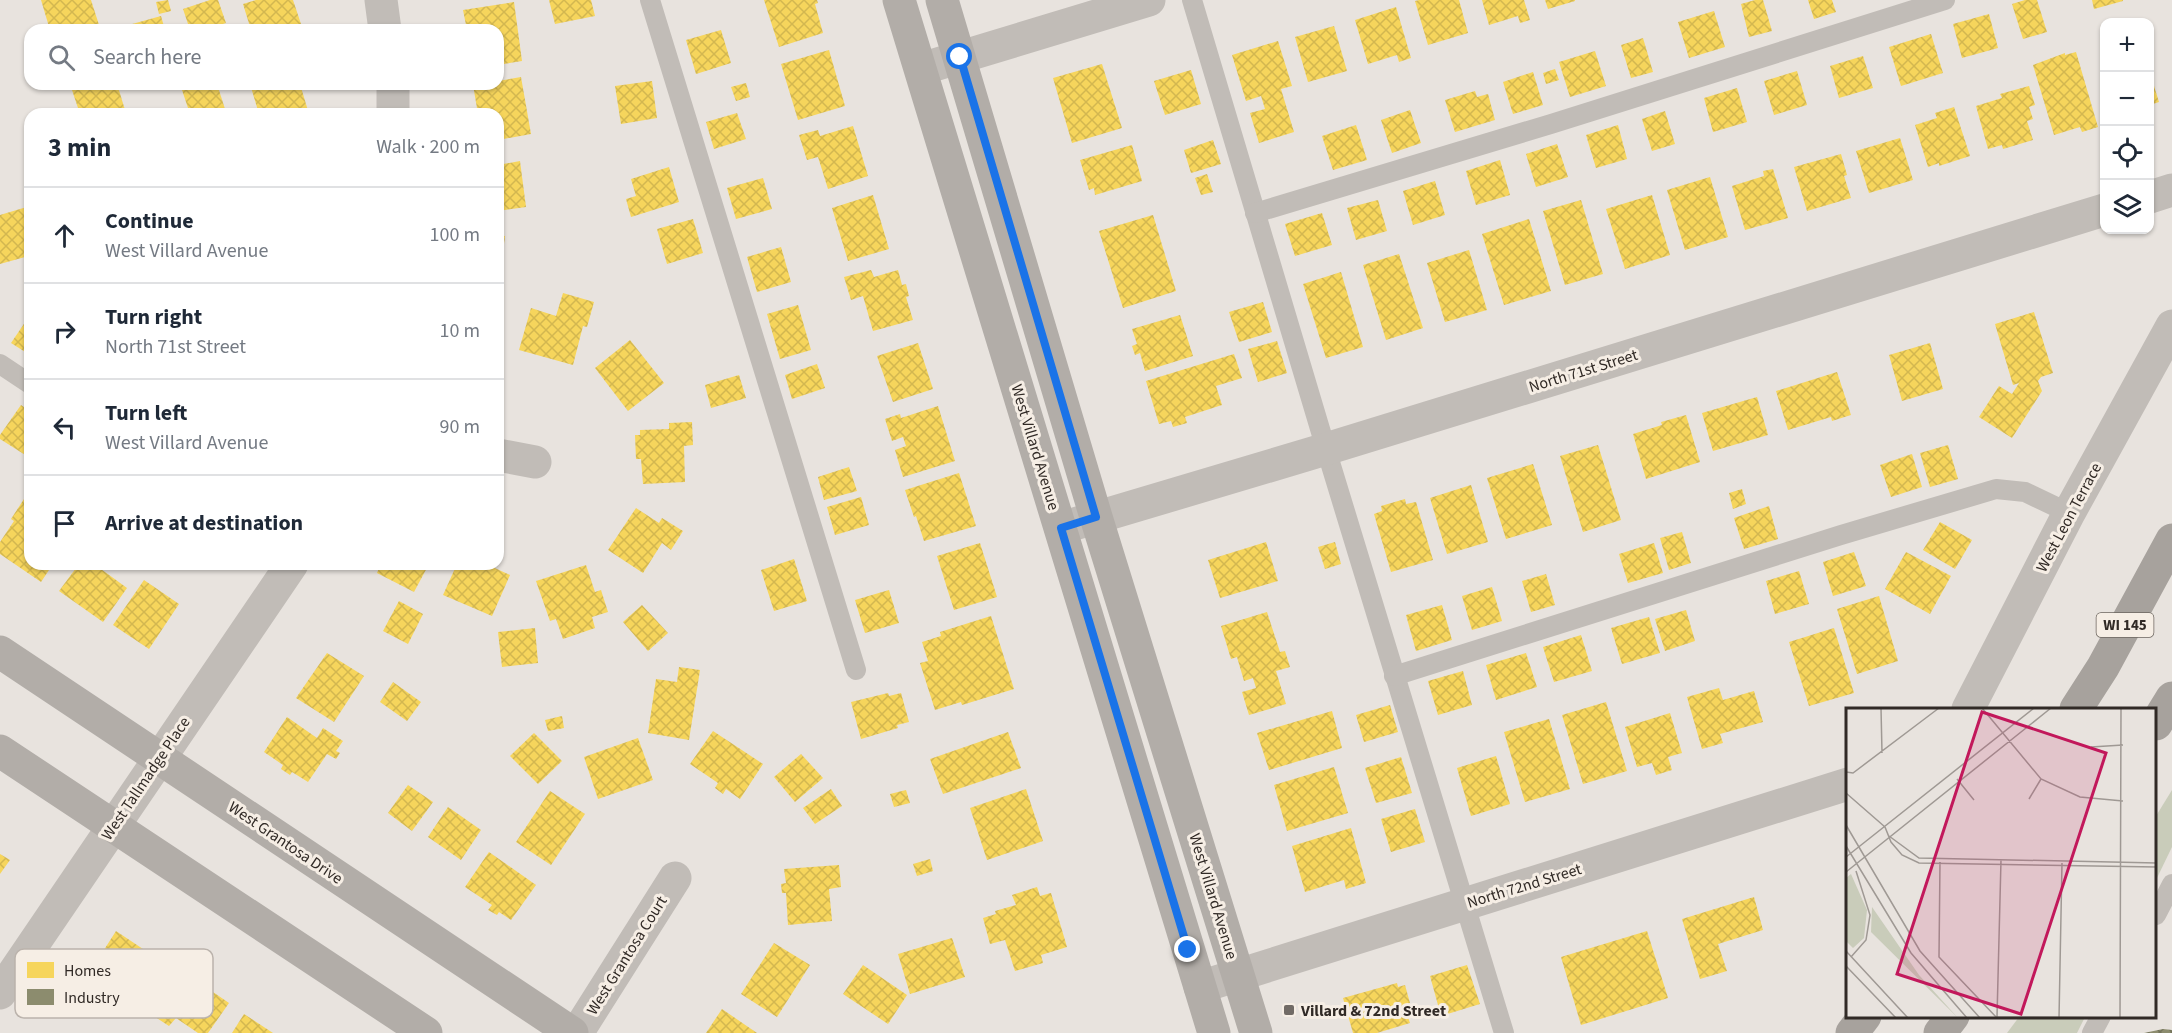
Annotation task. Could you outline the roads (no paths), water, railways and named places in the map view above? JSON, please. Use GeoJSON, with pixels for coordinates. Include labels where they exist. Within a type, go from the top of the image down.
{"type":"FeatureCollection","features":[{"type":"Feature","properties":{"kind":"highway","name":"WI 145"},"geometry":{"type":"LineString","coordinates":[[2077,708],[2103,667],[2172,540]]}},
{"type":"Feature","properties":{"kind":"highway"},"geometry":{"type":"LineString","coordinates":[[2157,722],[2172,698]]}},
{"type":"Feature","properties":{"kind":"highway"},"geometry":{"type":"LineString","coordinates":[[1852,1033],[1864,1018]]}},
{"type":"Feature","properties":{"kind":"highway"},"geometry":{"type":"LineString","coordinates":[[1940,1033],[1952,1018]]}},
{"type":"Feature","properties":{"kind":"street"},"geometry":{"type":"LineString","coordinates":[[381,0],[384,24]]}},
{"type":"Feature","properties":{"kind":"street","name":"West Villard Avenue"},"geometry":{"type":"LineString","coordinates":[[899,0],[1214,1033]]}},
{"type":"Feature","properties":{"kind":"street","name":"West Villard Avenue"},"geometry":{"type":"LineString","coordinates":[[942,0],[1096,517],[1256,1033]]}},
{"type":"Feature","properties":{"kind":"street"},"geometry":{"type":"LineString","coordinates":[[921,69],[1149,0]]}},
{"type":"Feature","properties":{"kind":"street"},"geometry":{"type":"LineString","coordinates":[[393,90],[393,108]]}},
{"type":"Feature","properties":{"kind":"street"},"geometry":{"type":"LineString","coordinates":[[2154,196],[2172,190]]}},
{"type":"Feature","properties":{"kind":"street","name":"North 71st Street"},"geometry":{"type":"LineString","coordinates":[[1061,528],[1326,450],[2100,211]]}},
{"type":"Feature","properties":{"kind":"street","name":"West Leon Terrace"},"geometry":{"type":"LineString","coordinates":[[1969,708],[2069,513],[2172,326]]}},
{"type":"Feature","properties":{"kind":"street"},"geometry":{"type":"LineString","coordinates":[[504,455],[535,462]]}},
{"type":"Feature","properties":{"kind":"street","name":"West Tallmadge Place"},"geometry":{"type":"LineString","coordinates":[[30,949],[288,570]]}},
{"type":"Feature","properties":{"kind":"street","name":"West Grantosa Drive"},"geometry":{"type":"LineString","coordinates":[[0,652],[572,1033]]}},
{"type":"Feature","properties":{"kind":"street"},"geometry":{"type":"LineString","coordinates":[[0,751],[426,1033]]}},
{"type":"Feature","properties":{"kind":"street","name":"North 72nd Street"},"geometry":{"type":"LineString","coordinates":[[1200,987],[1846,785]]}},
{"type":"Feature","properties":{"kind":"street","name":"West Grantosa Court"},"geometry":{"type":"LineString","coordinates":[[577,1033],[675,878]]}},
{"type":"Feature","properties":{"kind":"street","name":"West Tallmadge Place"},"geometry":{"type":"LineString","coordinates":[[0,993],[15,971]]}},
{"type":"Feature","properties":{"kind":"lane"},"geometry":{"type":"LineString","coordinates":[[650,0],[856,670]]}},
{"type":"Feature","properties":{"kind":"lane"},"geometry":{"type":"LineString","coordinates":[[1192,0],[1394,676],[1504,1033]]}},
{"type":"Feature","properties":{"kind":"lane"},"geometry":{"type":"LineString","coordinates":[[1255,213],[1945,0]]}},
{"type":"Feature","properties":{"kind":"lane"},"geometry":{"type":"LineString","coordinates":[[0,364],[24,380]]}},
{"type":"Feature","properties":{"kind":"lane"},"geometry":{"type":"LineString","coordinates":[[1394,676],[1830,538],[1996,489],[2025,492],[2069,513]]}},
{"type":"Feature","properties":{"kind":"lane"},"geometry":{"type":"LineString","coordinates":[[2157,913],[2172,884]]}},
{"type":"Feature","properties":{"kind":"lane"},"geometry":{"type":"LineString","coordinates":[[2092,1033],[2100,1018]]}},
{"type":"Feature","properties":{"kind":"place","name":"Villard & 72nd Street"},"geometry":{"type":"Point","coordinates":[1289,1010]}}]}
